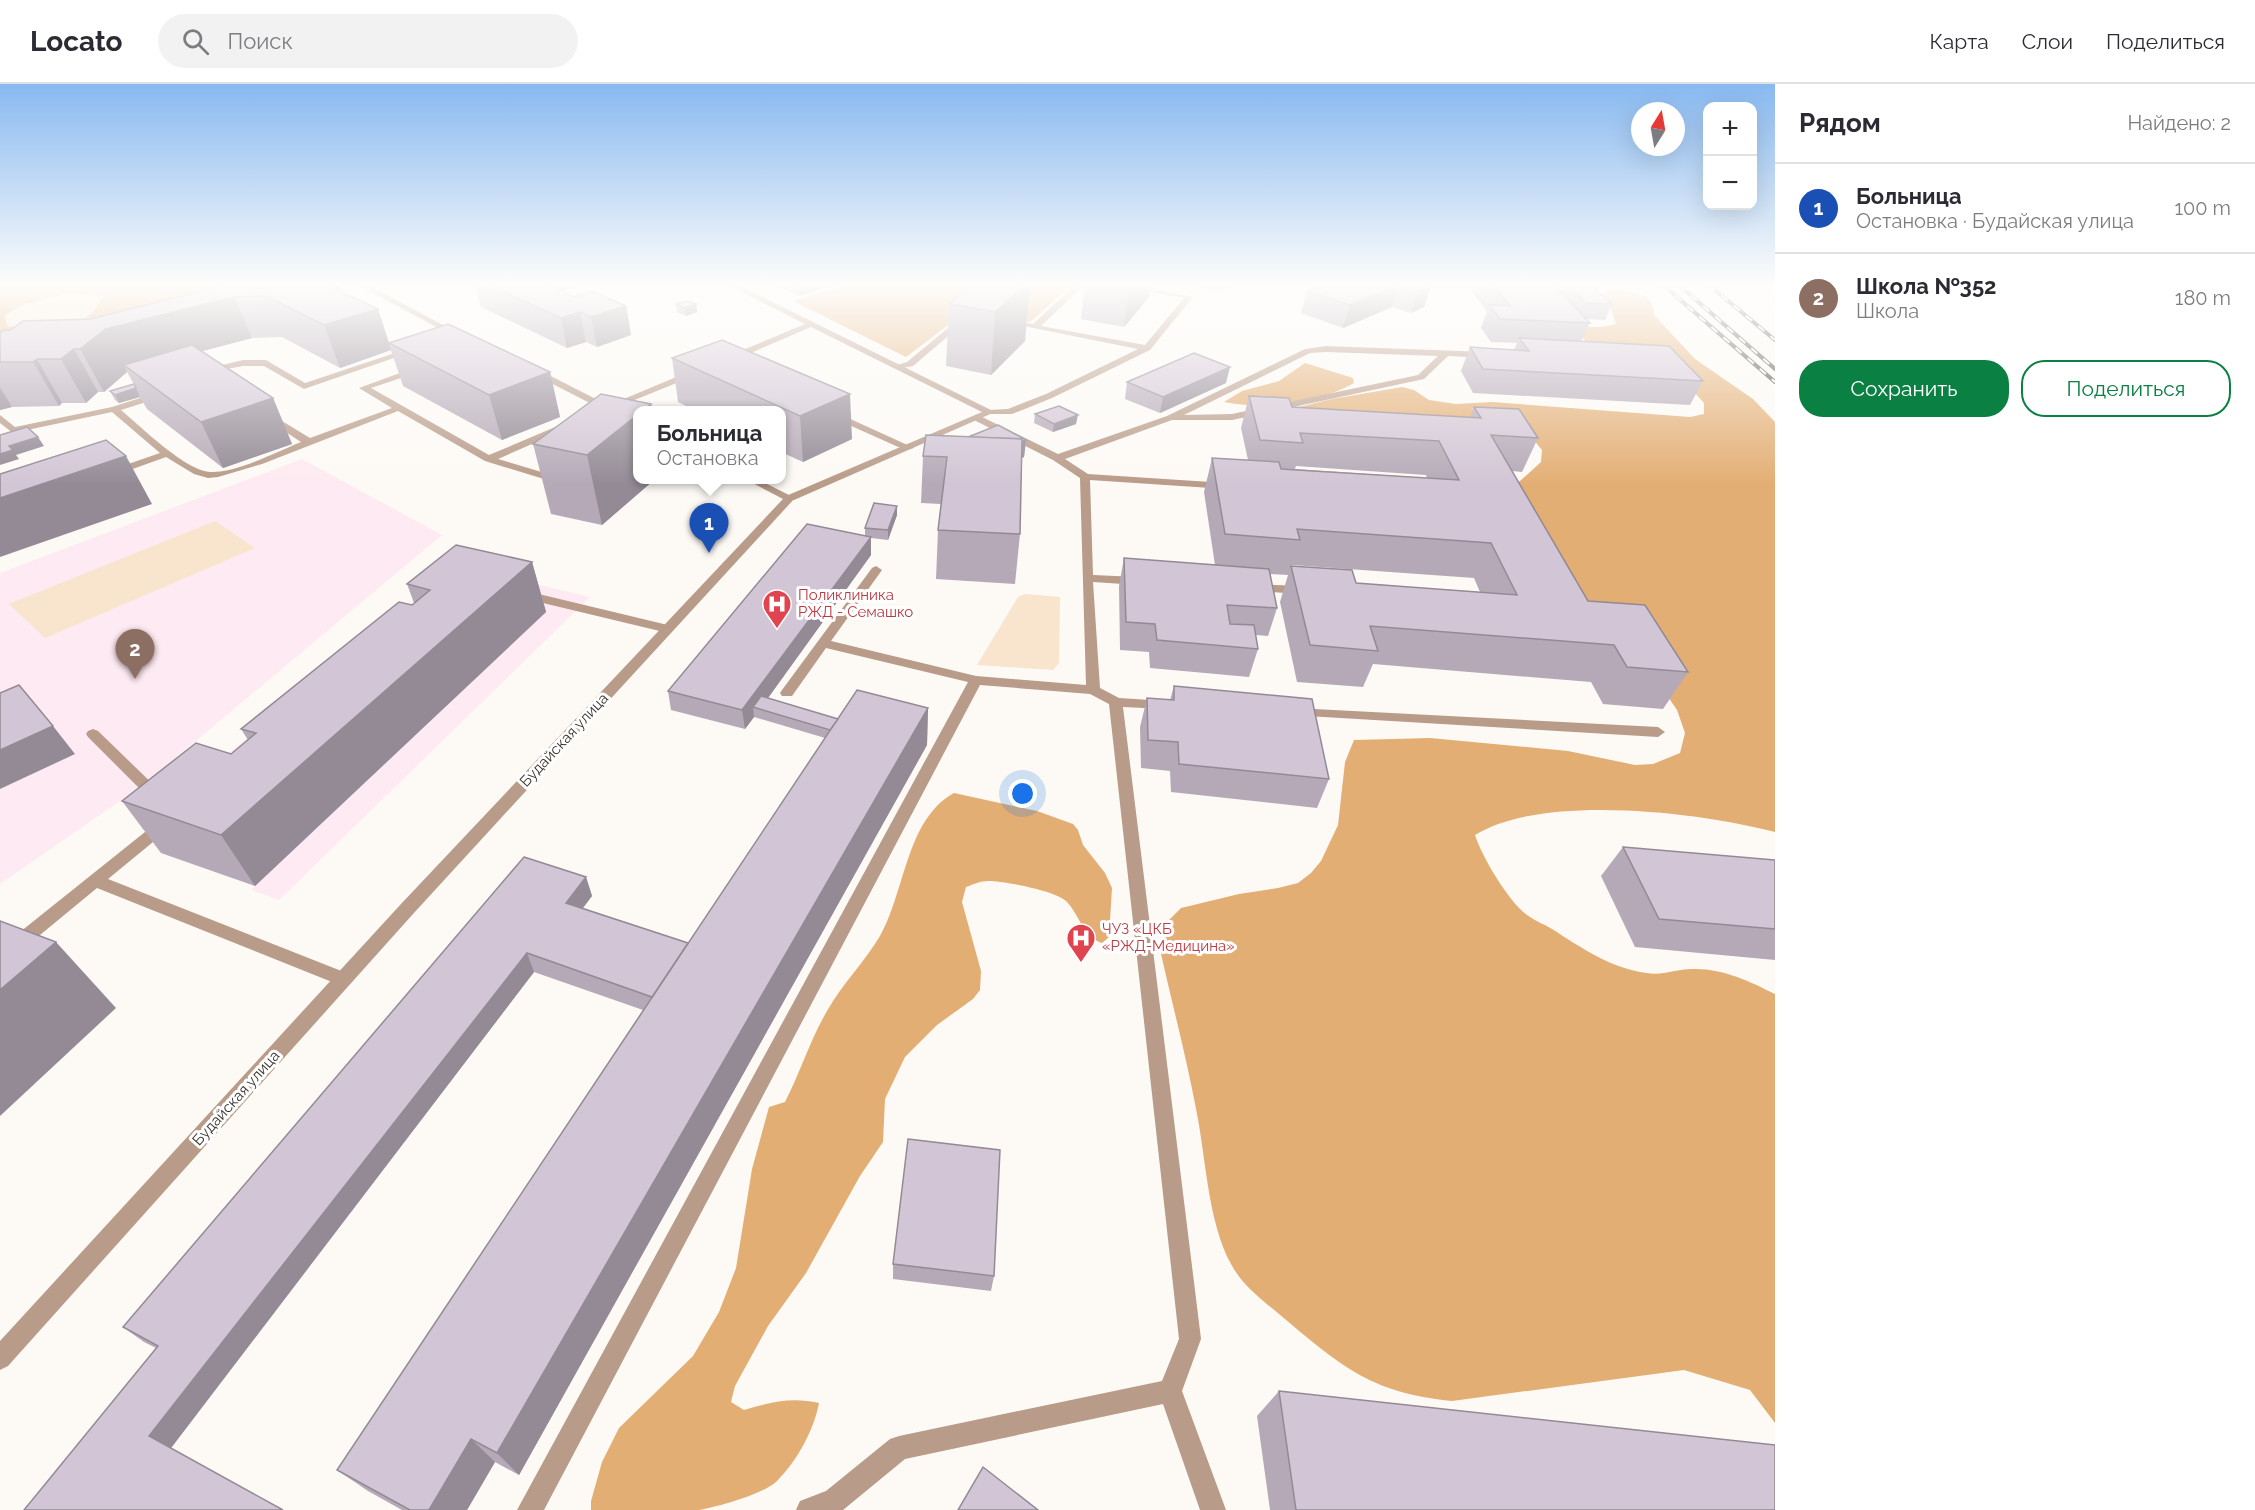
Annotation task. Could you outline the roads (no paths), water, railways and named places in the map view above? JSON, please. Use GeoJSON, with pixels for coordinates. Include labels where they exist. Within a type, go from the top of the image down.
{"type":"FeatureCollection","features":[{"type":"Feature","properties":{"kind":"street"},"geometry":{"type":"LineString","coordinates":[[192,374],[243,363],[266,363],[304,386],[407,352]]}},
{"type":"Feature","properties":{"kind":"street"},"geometry":{"type":"LineString","coordinates":[[716,364],[746,352]]}},
{"type":"Feature","properties":{"kind":"street"},"geometry":{"type":"LineString","coordinates":[[867,352],[990,412]]}},
{"type":"Feature","properties":{"kind":"street"},"geometry":{"type":"LineString","coordinates":[[900,368],[910,364],[925,352]]}},
{"type":"Feature","properties":{"kind":"street","name":"Будайская улица"},"geometry":{"type":"LineString","coordinates":[[0,1358],[343,979],[790,498],[990,412],[1009,412],[1049,396],[1139,352]]}},
{"type":"Feature","properties":{"kind":"street"},"geometry":{"type":"LineString","coordinates":[[1057,458],[1170,418],[1307,352]]}},
{"type":"Feature","properties":{"kind":"street"},"geometry":{"type":"LineString","coordinates":[[1387,352],[1500,356]]}},
{"type":"Feature","properties":{"kind":"street"},"geometry":{"type":"LineString","coordinates":[[1170,418],[1232,417],[1421,377],[1445,354]]}},
{"type":"Feature","properties":{"kind":"street"},"geometry":{"type":"LineString","coordinates":[[430,365],[364,388],[489,459],[568,484]]}},
{"type":"Feature","properties":{"kind":"street"},"geometry":{"type":"LineString","coordinates":[[523,366],[633,422]]}},
{"type":"Feature","properties":{"kind":"street"},"geometry":{"type":"LineString","coordinates":[[591,415],[706,368]]}},
{"type":"Feature","properties":{"kind":"street"},"geometry":{"type":"LineString","coordinates":[[0,434],[163,383]]}},
{"type":"Feature","properties":{"kind":"street"},"geometry":{"type":"LineString","coordinates":[[12,430],[114,409],[174,390]]}},
{"type":"Feature","properties":{"kind":"street"},"geometry":{"type":"LineString","coordinates":[[114,409],[188,469],[207,475],[228,472],[399,408]]}},
{"type":"Feature","properties":{"kind":"street"},"geometry":{"type":"LineString","coordinates":[[259,411],[309,442]]}},
{"type":"Feature","properties":{"kind":"street"},"geometry":{"type":"LineString","coordinates":[[825,411],[909,448]]}},
{"type":"Feature","properties":{"kind":"street"},"geometry":{"type":"LineString","coordinates":[[0,418],[12,430]]}},
{"type":"Feature","properties":{"kind":"street"},"geometry":{"type":"LineString","coordinates":[[977,418],[1057,458],[1085,477],[1240,487]]}},
{"type":"Feature","properties":{"kind":"street"},"geometry":{"type":"LineString","coordinates":[[489,459],[573,423]]}},
{"type":"Feature","properties":{"kind":"street"},"geometry":{"type":"LineString","coordinates":[[101,476],[169,453]]}},
{"type":"Feature","properties":{"kind":"street"},"geometry":{"type":"LineString","coordinates":[[1085,477],[1093,690]]}},
{"type":"Feature","properties":{"kind":"street"},"geometry":{"type":"LineString","coordinates":[[760,484],[790,498]]}},
{"type":"Feature","properties":{"kind":"street"},"geometry":{"type":"LineString","coordinates":[[787,693],[876,570]]}},
{"type":"Feature","properties":{"kind":"street"},"geometry":{"type":"LineString","coordinates":[[1087,578],[1146,581]]}},
{"type":"Feature","properties":{"kind":"street"},"geometry":{"type":"LineString","coordinates":[[1241,587],[1312,591]]}},
{"type":"Feature","properties":{"kind":"street"},"geometry":{"type":"LineString","coordinates":[[504,590],[668,629]]}},
{"type":"Feature","properties":{"kind":"street"},"geometry":{"type":"LineString","coordinates":[[823,643],[976,681],[1093,690],[1116,702],[1175,705]]}},
{"type":"Feature","properties":{"kind":"street"},"geometry":{"type":"LineString","coordinates":[[530,1510],[976,681]]}},
{"type":"Feature","properties":{"kind":"street"},"geometry":{"type":"LineString","coordinates":[[1116,702],[1190,1339],[1170,1391],[1213,1510]]}},
{"type":"Feature","properties":{"kind":"street"},"geometry":{"type":"LineString","coordinates":[[1281,711],[1658,732]]}},
{"type":"Feature","properties":{"kind":"street"},"geometry":{"type":"LineString","coordinates":[[93,734],[163,803],[151,836]]}},
{"type":"Feature","properties":{"kind":"street"},"geometry":{"type":"LineString","coordinates":[[0,958],[176,815]]}},
{"type":"Feature","properties":{"kind":"street"},"geometry":{"type":"LineString","coordinates":[[96,881],[343,979]]}},
{"type":"Feature","properties":{"kind":"street"},"geometry":{"type":"LineString","coordinates":[[809,1510],[834,1500],[899,1448],[1170,1391]]}},
{"type":"Feature","properties":{"kind":"railway"},"geometry":{"type":"LineString","coordinates":[[1740,352],[1775,382]]}},
{"type":"Feature","properties":{"kind":"railway"},"geometry":{"type":"LineString","coordinates":[[1755,352],[1775,369]]}},
{"type":"Feature","properties":{"kind":"place","name":"Больница"},"geometry":{"type":"Point","coordinates":[709,553]}},
{"type":"Feature","properties":{"kind":"place","name":"Поликлиника РЖД - Семашко"},"geometry":{"type":"Point","coordinates":[777,630]}},
{"type":"Feature","properties":{"kind":"place","name":"Школа №352"},"geometry":{"type":"Point","coordinates":[135,679]}},
{"type":"Feature","properties":{"kind":"place","name":"ЧУЗ «ЦКБ «РЖД-Медицина»"},"geometry":{"type":"Point","coordinates":[1081,964]}}]}
